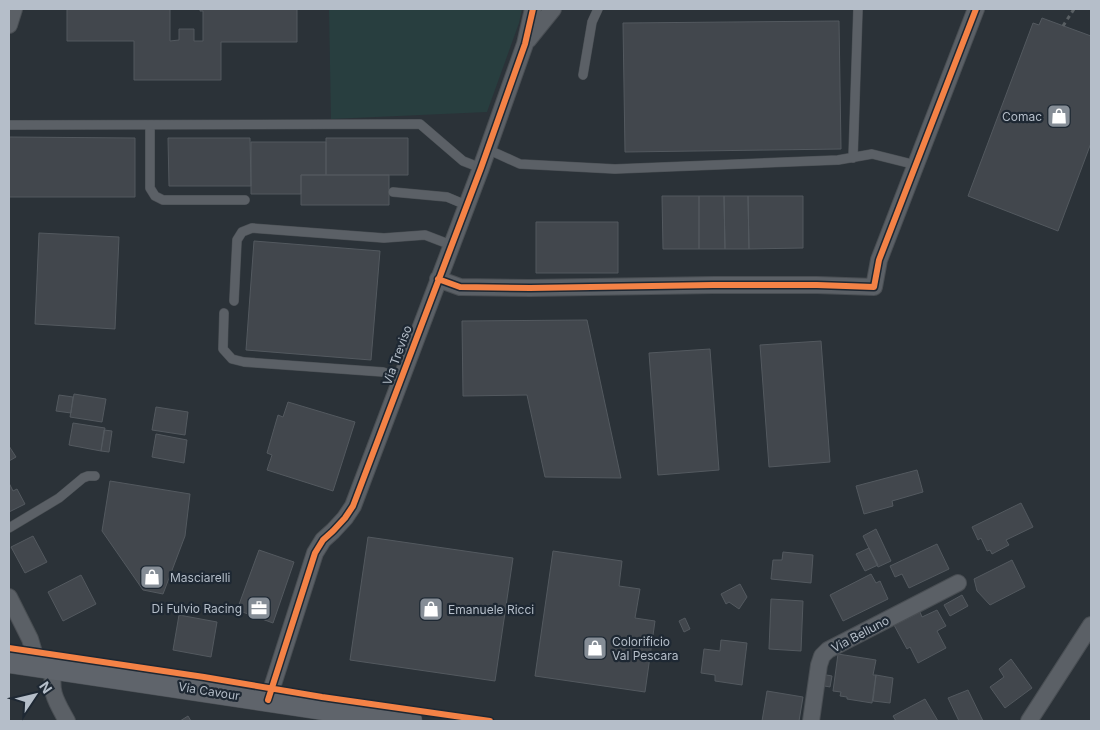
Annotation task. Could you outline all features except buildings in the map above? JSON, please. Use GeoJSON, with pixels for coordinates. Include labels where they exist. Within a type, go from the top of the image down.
{"type":"FeatureCollection","features":[{"type":"Feature","properties":{"kind":"street"},"geometry":{"type":"LineString","coordinates":[[9,25],[14,9]]}},
{"type":"Feature","properties":{"kind":"street","name":"Via Treviso"},"geometry":{"type":"LineString","coordinates":[[268,700],[315,553],[323,540],[345,518],[352,506],[487,149],[525,44],[533,9]]}},
{"type":"Feature","properties":{"kind":"street","name":"Via Treviso"},"geometry":{"type":"LineString","coordinates":[[525,44],[553,9]]}},
{"type":"Feature","properties":{"kind":"street"},"geometry":{"type":"LineString","coordinates":[[438,279],[460,286],[530,288],[713,285],[874,287],[879,260],[976,9]]}},
{"type":"Feature","properties":{"kind":"street","name":"Via Belluno"},"geometry":{"type":"LineString","coordinates":[[811,721],[819,664],[822,656],[828,650],[958,583]]}},
{"type":"Feature","properties":{"kind":"street"},"geometry":{"type":"LineString","coordinates":[[9,597],[46,667],[52,681],[52,690],[67,721]]}},
{"type":"Feature","properties":{"kind":"street"},"geometry":{"type":"LineString","coordinates":[[1029,721],[1091,625]]}},
{"type":"Feature","properties":{"kind":"street","name":"Via Cavour"},"geometry":{"type":"LineString","coordinates":[[9,661],[410,721]]}},
{"type":"Feature","properties":{"kind":"lane"},"geometry":{"type":"LineString","coordinates":[[583,75],[592,22],[598,9]]}},
{"type":"Feature","properties":{"kind":"lane"},"geometry":{"type":"LineString","coordinates":[[853,158],[858,9]]}},
{"type":"Feature","properties":{"kind":"lane"},"geometry":{"type":"LineString","coordinates":[[9,125],[420,124],[463,161],[480,168]]}},
{"type":"Feature","properties":{"kind":"lane"},"geometry":{"type":"LineString","coordinates":[[150,125],[150,188],[155,196],[163,200],[245,200]]}},
{"type":"Feature","properties":{"kind":"lane"},"geometry":{"type":"LineString","coordinates":[[487,149],[520,164],[615,169],[838,160],[872,154],[916,165]]}},
{"type":"Feature","properties":{"kind":"lane"},"geometry":{"type":"LineString","coordinates":[[393,192],[447,196],[466,204]]}},
{"type":"Feature","properties":{"kind":"lane"},"geometry":{"type":"LineString","coordinates":[[234,301],[237,240],[242,232],[252,228],[384,238],[425,235],[450,245]]}},
{"type":"Feature","properties":{"kind":"lane"},"geometry":{"type":"LineString","coordinates":[[224,313],[223,349],[232,359],[244,362],[383,372],[401,378]]}},
{"type":"Feature","properties":{"kind":"lane"},"geometry":{"type":"LineString","coordinates":[[9,528],[60,498],[83,478],[95,476]]}},
{"type":"Feature","properties":{"kind":"path"},"geometry":{"type":"LineString","coordinates":[[1062,26],[1074,9]]}},
{"type":"Feature","properties":{"kind":"green space"},"geometry":{"type":"Polygon","coordinates":[[[329,9],[522,9],[519,23],[487,112],[331,119],[329,9]]]}},
{"type":"Feature","properties":{"kind":"cycle path"},"geometry":{"type":"LineString","coordinates":[[268,700],[315,553],[323,540],[345,518],[353,506],[481,168],[525,44],[533,9]]}},
{"type":"Feature","properties":{"kind":"cycle path"},"geometry":{"type":"LineString","coordinates":[[438,279],[460,287],[530,288],[713,285],[874,287],[879,260],[976,9]]}},
{"type":"Feature","properties":{"kind":"cycle path"},"geometry":{"type":"LineString","coordinates":[[9,648],[490,721]]}},
{"type":"Feature","properties":{"kind":"place","name":"Comac"},"geometry":{"type":"Point","coordinates":[1059,116]}},
{"type":"Feature","properties":{"kind":"place","name":"Masciarelli"},"geometry":{"type":"Point","coordinates":[152,577]}},
{"type":"Feature","properties":{"kind":"place","name":"Di Fulvio Racing"},"geometry":{"type":"Point","coordinates":[259,608]}},
{"type":"Feature","properties":{"kind":"place","name":"Emanuele Ricci"},"geometry":{"type":"Point","coordinates":[431,609]}},
{"type":"Feature","properties":{"kind":"place","name":"Colorificio Val Pescara"},"geometry":{"type":"Point","coordinates":[595,648]}}]}
